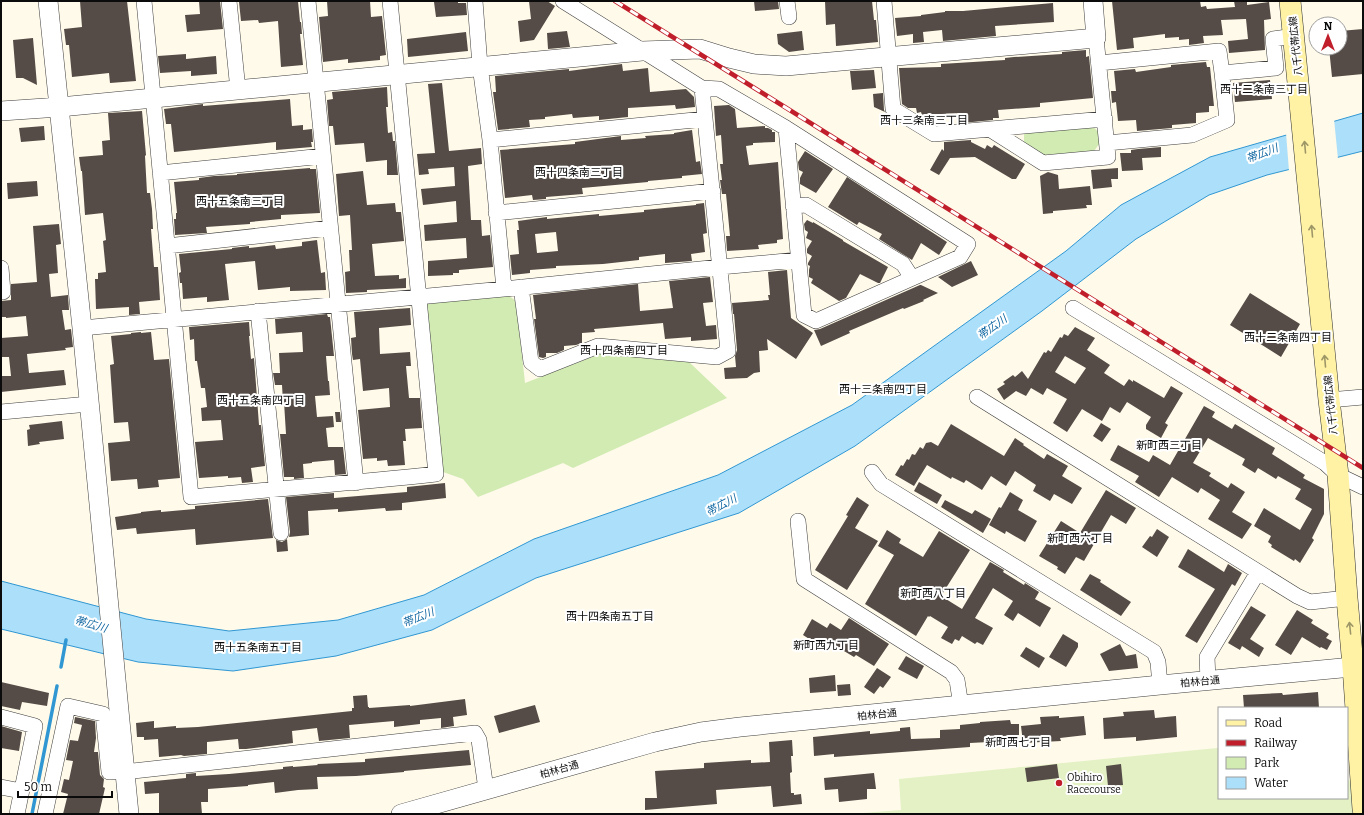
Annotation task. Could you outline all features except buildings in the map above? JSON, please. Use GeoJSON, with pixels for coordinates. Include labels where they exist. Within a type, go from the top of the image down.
{"type":"FeatureCollection","features":[{"type":"Feature","properties":{"kind":"main road","name":"八千代帯広線"},"geometry":{"type":"LineString","coordinates":[[1290,1],[1309,118]]}},
{"type":"Feature","properties":{"kind":"main road","name":"八千代帯広線"},"geometry":{"type":"LineString","coordinates":[[1305,1],[1309,118],[1336,399],[1350,481],[1363,616]]}},
{"type":"Feature","properties":{"kind":"main road","name":"八千代帯広線"},"geometry":{"type":"LineString","coordinates":[[1350,481],[1347,598],[1358,666],[1363,809]]}},
{"type":"Feature","properties":{"kind":"street"},"geometry":{"type":"LineString","coordinates":[[48,1],[105,557],[129,814]]}},
{"type":"Feature","properties":{"kind":"street"},"geometry":{"type":"LineString","coordinates":[[144,1],[191,497],[276,488],[356,483],[436,474],[390,1]]}},
{"type":"Feature","properties":{"kind":"street"},"geometry":{"type":"LineString","coordinates":[[229,1],[238,90]]}},
{"type":"Feature","properties":{"kind":"street"},"geometry":{"type":"LineString","coordinates":[[308,1],[356,483]]}},
{"type":"Feature","properties":{"kind":"street"},"geometry":{"type":"LineString","coordinates":[[475,1],[480,66],[490,140],[504,289]]}},
{"type":"Feature","properties":{"kind":"street"},"geometry":{"type":"LineString","coordinates":[[562,1],[702,88],[719,89],[786,128],[968,244],[960,258],[816,321],[804,315],[797,260],[786,128]]}},
{"type":"Feature","properties":{"kind":"street"},"geometry":{"type":"LineString","coordinates":[[788,1],[789,17]]}},
{"type":"Feature","properties":{"kind":"street"},"geometry":{"type":"LineString","coordinates":[[884,1],[893,109],[934,134],[1104,120]]}},
{"type":"Feature","properties":{"kind":"street"},"geometry":{"type":"LineString","coordinates":[[991,130],[1043,163],[1108,156],[1092,1]]}},
{"type":"Feature","properties":{"kind":"street"},"geometry":{"type":"LineString","coordinates":[[1222,73],[1276,68],[1273,39],[1295,36]]}},
{"type":"Feature","properties":{"kind":"street"},"geometry":{"type":"LineString","coordinates":[[1,111],[60,107],[642,51],[700,49],[754,64],[786,66],[1096,38]]}},
{"type":"Feature","properties":{"kind":"street"},"geometry":{"type":"LineString","coordinates":[[1099,63],[1219,51],[1227,120],[1192,135],[1107,143]]}},
{"type":"Feature","properties":{"kind":"street"},"geometry":{"type":"LineString","coordinates":[[521,287],[531,362],[540,369],[598,346],[717,357],[728,351],[702,88]]}},
{"type":"Feature","properties":{"kind":"street"},"geometry":{"type":"LineString","coordinates":[[490,140],[705,120]]}},
{"type":"Feature","properties":{"kind":"street"},"geometry":{"type":"LineString","coordinates":[[160,173],[323,156]]}},
{"type":"Feature","properties":{"kind":"street"},"geometry":{"type":"LineString","coordinates":[[496,213],[713,191]]}},
{"type":"Feature","properties":{"kind":"street"},"geometry":{"type":"LineString","coordinates":[[793,206],[806,205],[903,264],[912,278]]}},
{"type":"Feature","properties":{"kind":"street"},"geometry":{"type":"LineString","coordinates":[[167,246],[330,228]]}},
{"type":"Feature","properties":{"kind":"street"},"geometry":{"type":"LineString","coordinates":[[82,328],[797,260]]}},
{"type":"Feature","properties":{"kind":"street"},"geometry":{"type":"LineString","coordinates":[[1,268],[3,292]]}},
{"type":"Feature","properties":{"kind":"street"},"geometry":{"type":"LineString","coordinates":[[1073,308],[1325,463],[1350,481]]}},
{"type":"Feature","properties":{"kind":"street"},"geometry":{"type":"LineString","coordinates":[[258,311],[281,533]]}},
{"type":"Feature","properties":{"kind":"street"},"geometry":{"type":"LineString","coordinates":[[977,397],[1297,596],[1310,602],[1347,598]]}},
{"type":"Feature","properties":{"kind":"street"},"geometry":{"type":"LineString","coordinates":[[1336,399],[1363,397]]}},
{"type":"Feature","properties":{"kind":"street"},"geometry":{"type":"LineString","coordinates":[[1,412],[89,404]]}},
{"type":"Feature","properties":{"kind":"street"},"geometry":{"type":"LineString","coordinates":[[872,472],[881,484],[1154,652],[1158,662],[1160,685]]}},
{"type":"Feature","properties":{"kind":"street"},"geometry":{"type":"LineString","coordinates":[[798,521],[804,579],[951,672],[957,680],[961,706]]}},
{"type":"Feature","properties":{"kind":"street"},"geometry":{"type":"LineString","coordinates":[[1208,680],[1207,657],[1258,572]]}},
{"type":"Feature","properties":{"kind":"street","name":"柏林台通"},"geometry":{"type":"LineString","coordinates":[[401,814],[648,744],[701,732],[1358,666]]}},
{"type":"Feature","properties":{"kind":"street"},"geometry":{"type":"LineString","coordinates":[[45,814],[68,706],[103,714],[109,772],[475,733],[479,740],[486,789]]}},
{"type":"Feature","properties":{"kind":"street"},"geometry":{"type":"LineString","coordinates":[[1,717],[35,726],[17,814]]}},
{"type":"Feature","properties":{"kind":"street"},"geometry":{"type":"LineString","coordinates":[[1,787],[21,791]]}},
{"type":"Feature","properties":{"kind":"green space"},"geometry":{"type":"Polygon","coordinates":[[[1093,126],[1099,133],[1100,143],[1094,151],[1044,155],[1024,143],[1024,133],[1093,126]]]}},
{"type":"Feature","properties":{"kind":"green space"},"geometry":{"type":"Polygon","coordinates":[[[509,296],[516,301],[525,383],[600,354],[689,362],[727,398],[573,468],[563,463],[478,497],[463,479],[443,472],[425,304],[509,296]]]}},
{"type":"Feature","properties":{"kind":"green space","name":"Obihiro Racecourse"},"geometry":{"type":"Polygon","coordinates":[[[1218,748],[1218,799],[1348,799],[1348,779],[1363,786],[1363,814],[850,814],[901,810],[899,779],[1218,748]]]}},
{"type":"Feature","properties":{"kind":"water","name":"帯広川"},"geometry":{"type":"Polygon","coordinates":[[[1363,113],[1363,151],[1267,175],[1209,195],[1136,239],[1042,311],[855,446],[739,513],[536,578],[432,630],[336,656],[233,671],[138,662],[1,629],[1,581],[146,619],[229,631],[338,620],[424,595],[534,539],[718,475],[852,405],[1066,251],[1121,205],[1210,157],[1363,113]]]}},
{"type":"Feature","properties":{"kind":"pier"},"geometry":{"type":"Polygon","coordinates":[[[1334,119],[1338,159],[1289,171],[1286,133],[1334,119]]]}},
{"type":"Feature","properties":{"kind":"waterway"},"geometry":{"type":"LineString","coordinates":[[61,667],[66,640]]}},
{"type":"Feature","properties":{"kind":"waterway"},"geometry":{"type":"LineString","coordinates":[[32,814],[57,686]]}},
{"type":"Feature","properties":{"kind":"railway"},"geometry":{"type":"LineString","coordinates":[[615,1],[1363,468]]}},
{"type":"Feature","properties":{"kind":"place","name":"Obihiro Racecourse"},"geometry":{"type":"Point","coordinates":[1059,783]}},
{"type":"Feature","properties":{"kind":"district","name":"西十二条南三丁目"},"geometry":{"type":"Point","coordinates":[1264,89]}},
{"type":"Feature","properties":{"kind":"district","name":"西十三条南三丁目"},"geometry":{"type":"Point","coordinates":[924,120]}},
{"type":"Feature","properties":{"kind":"district","name":"西十四条南三丁目"},"geometry":{"type":"Point","coordinates":[579,172]}},
{"type":"Feature","properties":{"kind":"district","name":"西十五条南三丁目"},"geometry":{"type":"Point","coordinates":[240,201]}},
{"type":"Feature","properties":{"kind":"district","name":"西十二条南四丁目"},"geometry":{"type":"Point","coordinates":[1288,337]}},
{"type":"Feature","properties":{"kind":"district","name":"西十四条南四丁目"},"geometry":{"type":"Point","coordinates":[624,350]}},
{"type":"Feature","properties":{"kind":"district","name":"西十三条南四丁目"},"geometry":{"type":"Point","coordinates":[883,389]}},
{"type":"Feature","properties":{"kind":"district","name":"西十五条南四丁目"},"geometry":{"type":"Point","coordinates":[261,400]}},
{"type":"Feature","properties":{"kind":"district","name":"新町西三丁目"},"geometry":{"type":"Point","coordinates":[1169,445]}},
{"type":"Feature","properties":{"kind":"district","name":"新町西六丁目"},"geometry":{"type":"Point","coordinates":[1080,538]}},
{"type":"Feature","properties":{"kind":"district","name":"新町西八丁目"},"geometry":{"type":"Point","coordinates":[933,593]}},
{"type":"Feature","properties":{"kind":"district","name":"西十四条南五丁目"},"geometry":{"type":"Point","coordinates":[610,616]}},
{"type":"Feature","properties":{"kind":"district","name":"新町西九丁目"},"geometry":{"type":"Point","coordinates":[826,645]}},
{"type":"Feature","properties":{"kind":"district","name":"西十五条南五丁目"},"geometry":{"type":"Point","coordinates":[258,647]}},
{"type":"Feature","properties":{"kind":"district","name":"新町西七丁目"},"geometry":{"type":"Point","coordinates":[1018,742]}}]}
